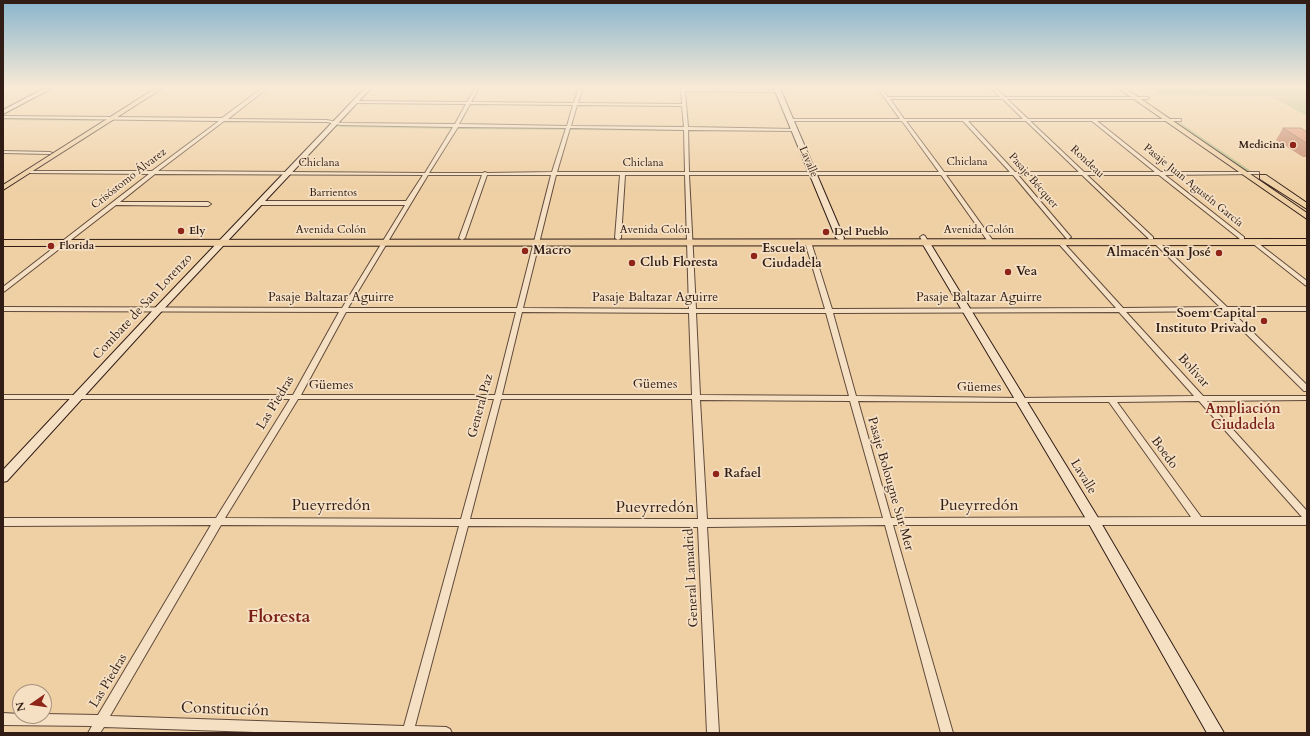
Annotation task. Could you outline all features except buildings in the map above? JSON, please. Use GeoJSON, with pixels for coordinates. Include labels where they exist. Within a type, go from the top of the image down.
{"type":"FeatureCollection","features":[{"type":"Feature","properties":{"kind":"main road"},"geometry":{"type":"LineString","coordinates":[[3,182],[105,120]]}},
{"type":"Feature","properties":{"kind":"main road"},"geometry":{"type":"LineString","coordinates":[[3,188],[105,120]]}},
{"type":"Feature","properties":{"kind":"main road"},"geometry":{"type":"LineString","coordinates":[[1168,120],[1307,217]]}},
{"type":"Feature","properties":{"kind":"main road"},"geometry":{"type":"LineString","coordinates":[[1181,120],[1225,151]]}},
{"type":"Feature","properties":{"kind":"main road"},"geometry":{"type":"LineString","coordinates":[[1244,164],[1307,206]]}},
{"type":"Feature","properties":{"kind":"main road","name":"Avenida Colón"},"geometry":{"type":"LineString","coordinates":[[3,237],[223,240]]}},
{"type":"Feature","properties":{"kind":"main road","name":"Avenida Colón"},"geometry":{"type":"LineString","coordinates":[[989,240],[1068,237],[1154,240],[1307,242]]}},
{"type":"Feature","properties":{"kind":"main road","name":"Avenida Colón"},"geometry":{"type":"LineString","coordinates":[[387,240],[462,238],[537,240],[618,238],[808,242],[989,240],[1060,242],[1307,237]]}},
{"type":"Feature","properties":{"kind":"main road","name":"Avenida Colón"},"geometry":{"type":"LineString","coordinates":[[3,243],[223,240],[690,240],[840,238],[924,240]]}},
{"type":"Feature","properties":{"kind":"street"},"geometry":{"type":"LineString","coordinates":[[3,122],[96,120]]}},
{"type":"Feature","properties":{"kind":"street"},"geometry":{"type":"LineString","coordinates":[[112,120],[162,123],[275,122]]}},
{"type":"Feature","properties":{"kind":"street"},"geometry":{"type":"LineString","coordinates":[[162,123],[166,120]]}},
{"type":"Feature","properties":{"kind":"street","name":"Crisóstomo Álvarez"},"geometry":{"type":"LineString","coordinates":[[3,290],[222,120]]}},
{"type":"Feature","properties":{"kind":"street"},"geometry":{"type":"LineString","coordinates":[[247,120],[321,125],[455,128],[795,130]]}},
{"type":"Feature","properties":{"kind":"street","name":"Combate de San Lorenzo"},"geometry":{"type":"LineString","coordinates":[[3,478],[223,240],[338,120]]}},
{"type":"Feature","properties":{"kind":"street","name":"Las Piedras"},"geometry":{"type":"LineString","coordinates":[[94,733],[219,520],[295,398],[344,310],[459,120]]}},
{"type":"Feature","properties":{"kind":"street","name":"General Paz"},"geometry":{"type":"LineString","coordinates":[[409,733],[498,397],[554,173],[570,120]]}},
{"type":"Feature","properties":{"kind":"street","name":"General Lamadrid"},"geometry":{"type":"LineString","coordinates":[[686,120],[692,310],[712,733]]}},
{"type":"Feature","properties":{"kind":"street","name":"Lavalle"},"geometry":{"type":"LineString","coordinates":[[790,120],[840,238]]}},
{"type":"Feature","properties":{"kind":"street"},"geometry":{"type":"LineString","coordinates":[[904,120],[989,240]]}},
{"type":"Feature","properties":{"kind":"street"},"geometry":{"type":"LineString","coordinates":[[925,120],[1070,120]]}},
{"type":"Feature","properties":{"kind":"street","name":"Pasaje Juan Agustín García"},"geometry":{"type":"LineString","coordinates":[[1093,120],[1242,238]]}},
{"type":"Feature","properties":{"kind":"street","name":"Pasaje Bécquer"},"geometry":{"type":"LineString","coordinates":[[966,121],[1013,172],[1068,237]]}},
{"type":"Feature","properties":{"kind":"street","name":"Rondeau"},"geometry":{"type":"LineString","coordinates":[[1028,121],[1154,240],[1307,389]]}},
{"type":"Feature","properties":{"kind":"street"},"geometry":{"type":"LineString","coordinates":[[3,152],[50,153]]}},
{"type":"Feature","properties":{"kind":"street","name":"Chiclana"},"geometry":{"type":"LineString","coordinates":[[28,172],[288,172],[426,174],[813,174],[1013,172],[1257,173]]}},
{"type":"Feature","properties":{"kind":"street"},"geometry":{"type":"LineString","coordinates":[[618,238],[624,173]]}},
{"type":"Feature","properties":{"kind":"street"},"geometry":{"type":"LineString","coordinates":[[462,238],[485,174]]}},
{"type":"Feature","properties":{"kind":"street"},"geometry":{"type":"LineString","coordinates":[[114,203],[208,204]]}},
{"type":"Feature","properties":{"kind":"street","name":"Barrientos"},"geometry":{"type":"LineString","coordinates":[[259,203],[408,203]]}},
{"type":"Feature","properties":{"kind":"street","name":"Lavalle"},"geometry":{"type":"LineString","coordinates":[[924,240],[1093,520],[1216,733]]}},
{"type":"Feature","properties":{"kind":"street","name":"Pasaje Bolougne Sur Mer"},"geometry":{"type":"LineString","coordinates":[[808,242],[829,311],[947,733]]}},
{"type":"Feature","properties":{"kind":"street","name":"Bolívar"},"geometry":{"type":"LineString","coordinates":[[1060,242],[1307,517]]}},
{"type":"Feature","properties":{"kind":"street"},"geometry":{"type":"LineString","coordinates":[[1254,242],[1307,284]]}},
{"type":"Feature","properties":{"kind":"street","name":"Pasaje Baltazar Aguirre"},"geometry":{"type":"LineString","coordinates":[[3,309],[829,311],[1307,309]]}},
{"type":"Feature","properties":{"kind":"street","name":"Güemes"},"geometry":{"type":"LineString","coordinates":[[3,397],[696,397],[1020,400],[1307,398]]}},
{"type":"Feature","properties":{"kind":"street","name":"Boedo"},"geometry":{"type":"LineString","coordinates":[[1111,399],[1198,520]]}},
{"type":"Feature","properties":{"kind":"street","name":"Pueyrredón"},"geometry":{"type":"LineString","coordinates":[[3,522],[219,520],[703,523],[1093,520],[1307,521]]}},
{"type":"Feature","properties":{"kind":"street","name":"Constitución"},"geometry":{"type":"LineString","coordinates":[[3,719],[446,733]]}},
{"type":"Feature","properties":{"kind":"green space"},"geometry":{"type":"Polygon","coordinates":[[[35,120],[95,120],[94,121],[35,120]]]}},
{"type":"Feature","properties":{"kind":"green space"},"geometry":{"type":"Polygon","coordinates":[[[1172,122],[1179,122],[1251,171],[1244,171],[1172,122]]]}},
{"type":"Feature","properties":{"kind":"green space"},"geometry":{"type":"Polygon","coordinates":[[[336,125],[453,127],[452,129],[335,127],[336,125]]]}},
{"type":"Feature","properties":{"kind":"green space"},"geometry":{"type":"Polygon","coordinates":[[[458,127],[565,128],[564,130],[457,129],[458,127]]]}},
{"type":"Feature","properties":{"kind":"green space"},"geometry":{"type":"Polygon","coordinates":[[[569,128],[683,130],[683,131],[569,130],[569,128]]]}},
{"type":"Feature","properties":{"kind":"place","name":"Medicina"},"geometry":{"type":"Point","coordinates":[1293,145]}},
{"type":"Feature","properties":{"kind":"place","name":"Ely"},"geometry":{"type":"Point","coordinates":[181,231]}},
{"type":"Feature","properties":{"kind":"place","name":"Del Pueblo"},"geometry":{"type":"Point","coordinates":[826,232]}},
{"type":"Feature","properties":{"kind":"place","name":"Florida"},"geometry":{"type":"Point","coordinates":[51,246]}},
{"type":"Feature","properties":{"kind":"place","name":"Macro"},"geometry":{"type":"Point","coordinates":[525,251]}},
{"type":"Feature","properties":{"kind":"place","name":"Almacén San José"},"geometry":{"type":"Point","coordinates":[1219,253]}},
{"type":"Feature","properties":{"kind":"place","name":"Escuela Ciudadela"},"geometry":{"type":"Point","coordinates":[754,256]}},
{"type":"Feature","properties":{"kind":"place","name":"Club Floresta"},"geometry":{"type":"Point","coordinates":[632,263]}},
{"type":"Feature","properties":{"kind":"place","name":"Vea"},"geometry":{"type":"Point","coordinates":[1008,272]}},
{"type":"Feature","properties":{"kind":"place","name":"Soem Capital Instituto Privado"},"geometry":{"type":"Point","coordinates":[1264,321]}},
{"type":"Feature","properties":{"kind":"place","name":"Rafael"},"geometry":{"type":"Point","coordinates":[716,474]}},
{"type":"Feature","properties":{"kind":"district","name":"Ampliación Ciudadela"},"geometry":{"type":"Point","coordinates":[1243,418]}},
{"type":"Feature","properties":{"kind":"district","name":"Floresta"},"geometry":{"type":"Point","coordinates":[279,618]}}]}
